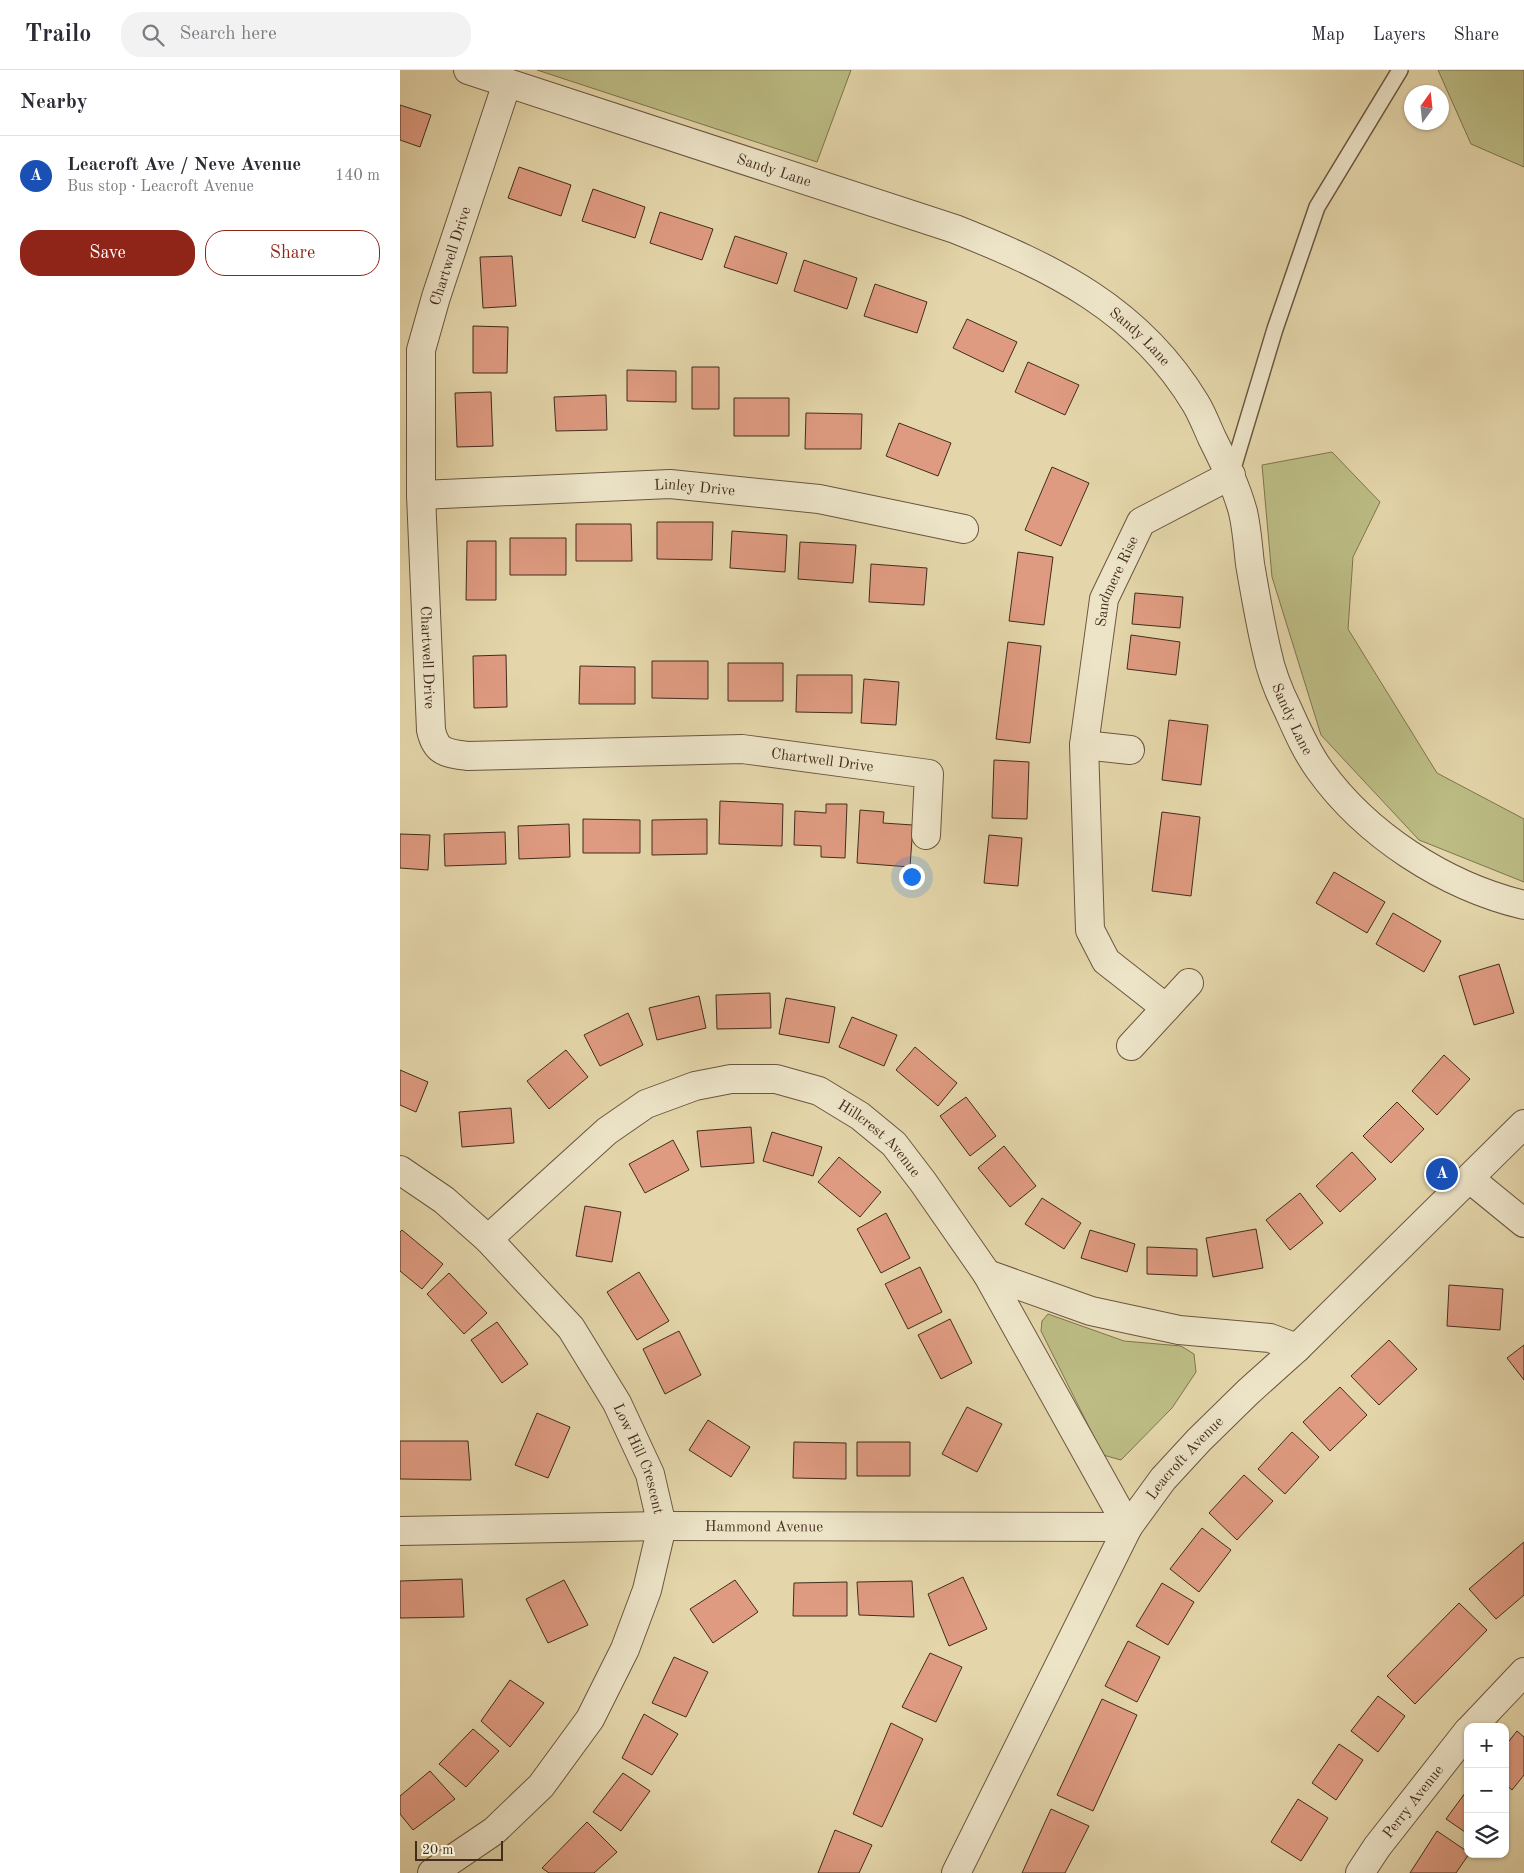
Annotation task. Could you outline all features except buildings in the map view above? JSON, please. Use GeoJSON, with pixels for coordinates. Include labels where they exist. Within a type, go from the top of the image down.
{"type":"FeatureCollection","features":[{"type":"Feature","properties":{"kind":"street","name":"Sandy Lane"},"geometry":{"type":"LineString","coordinates":[[468,70],[955,229],[1009,251],[1061,276],[1098,299],[1128,324],[1157,353],[1175,375],[1196,404],[1231,475],[1243,513],[1267,655],[1280,693],[1292,720],[1318,768],[1348,804],[1396,846],[1452,880],[1502,900],[1524,905]]}},
{"type":"Feature","properties":{"kind":"street","name":"Chartwell Drive"},"geometry":{"type":"LineString","coordinates":[[506,83],[420,350],[421,495],[434,742],[444,752],[467,756],[742,750],[929,774],[926,836]]}},
{"type":"Feature","properties":{"kind":"street","name":"Sandmere Rise"},"geometry":{"type":"LineString","coordinates":[[1166,1008],[1106,961],[1090,930],[1084,745],[1104,599],[1141,522],[1231,475]]}},
{"type":"Feature","properties":{"kind":"street","name":"Linley Drive"},"geometry":{"type":"LineString","coordinates":[[421,495],[670,484],[819,500],[964,530]]}},
{"type":"Feature","properties":{"kind":"street"},"geometry":{"type":"LineString","coordinates":[[1084,745],[1130,750]]}},
{"type":"Feature","properties":{"kind":"street"},"geometry":{"type":"LineString","coordinates":[[1131,1046],[1189,983]]}},
{"type":"Feature","properties":{"kind":"street","name":"Hillcrest Avenue"},"geometry":{"type":"LineString","coordinates":[[488,1238],[607,1131],[646,1104],[695,1086],[730,1079],[776,1079],[819,1091],[860,1116],[894,1144],[923,1182],[987,1274],[1128,1527]]}},
{"type":"Feature","properties":{"kind":"street","name":"Leacroft Avenue"},"geometry":{"type":"LineString","coordinates":[[956,1873],[1128,1527],[1163,1479],[1199,1440],[1297,1348],[1524,1124]]}},
{"type":"Feature","properties":{"kind":"street","name":"Low Hill Crescent"},"geometry":{"type":"LineString","coordinates":[[400,1170],[444,1200],[488,1238],[571,1328],[617,1403],[650,1474],[662,1526],[647,1590],[625,1649],[590,1719],[541,1786],[494,1831],[432,1873]]}},
{"type":"Feature","properties":{"kind":"street"},"geometry":{"type":"LineString","coordinates":[[1470,1179],[1524,1223]]}},
{"type":"Feature","properties":{"kind":"street"},"geometry":{"type":"LineString","coordinates":[[987,1274],[1091,1311],[1179,1330],[1270,1338],[1297,1348]]}},
{"type":"Feature","properties":{"kind":"street","name":"Hammond Avenue"},"geometry":{"type":"LineString","coordinates":[[400,1531],[662,1526],[1128,1527]]}},
{"type":"Feature","properties":{"kind":"street"},"geometry":{"type":"LineString","coordinates":[[1476,1723],[1524,1672]]}},
{"type":"Feature","properties":{"kind":"street","name":"Perry Avenue"},"geometry":{"type":"LineString","coordinates":[[1360,1873],[1377,1847],[1464,1736]]}},
{"type":"Feature","properties":{"kind":"lane"},"geometry":{"type":"LineString","coordinates":[[1231,475],[1316,207],[1400,70]]}},
{"type":"Feature","properties":{"kind":"green space"},"geometry":{"type":"Polygon","coordinates":[[[537,70],[851,70],[817,162],[537,70]]]}},
{"type":"Feature","properties":{"kind":"green space"},"geometry":{"type":"Polygon","coordinates":[[[1438,70],[1524,70],[1524,167],[1471,144],[1449,95],[1449,85],[1445,85],[1438,70]]]}},
{"type":"Feature","properties":{"kind":"green space"},"geometry":{"type":"Polygon","coordinates":[[[1332,452],[1380,502],[1353,557],[1348,629],[1437,773],[1524,819],[1524,882],[1419,840],[1321,735],[1272,577],[1262,465],[1332,452]]]}},
{"type":"Feature","properties":{"kind":"green space"},"geometry":{"type":"Polygon","coordinates":[[[1048,1314],[1124,1341],[1181,1346],[1194,1354],[1196,1372],[1172,1408],[1121,1460],[1103,1455],[1041,1331],[1042,1321],[1048,1314]]]}},
{"type":"Feature","properties":{"kind":"place","name":"Leacroft Ave / Neve Avenue"},"geometry":{"type":"Point","coordinates":[1442,1174]}}]}
